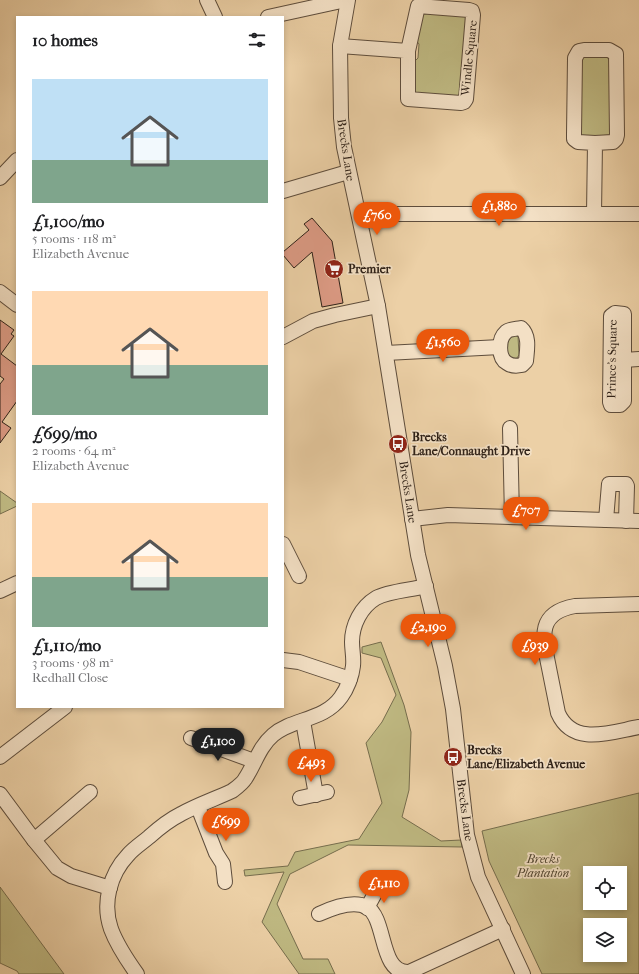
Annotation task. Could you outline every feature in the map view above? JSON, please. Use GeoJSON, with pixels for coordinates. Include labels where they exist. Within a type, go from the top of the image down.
{"type":"FeatureCollection","features":[{"type":"Feature","properties":{"kind":"street"},"geometry":{"type":"LineString","coordinates":[[207,0],[215,16]]}},
{"type":"Feature","properties":{"kind":"street"},"geometry":{"type":"LineString","coordinates":[[273,16],[347,0]]}},
{"type":"Feature","properties":{"kind":"street","name":"Brecks Lane"},"geometry":{"type":"LineString","coordinates":[[347,0],[340,46],[341,118],[344,147],[348,172],[359,214],[378,306],[418,556],[445,666],[453,709],[467,835],[478,877],[523,974]]}},
{"type":"Feature","properties":{"kind":"street","name":"Windle Square"},"geometry":{"type":"LineString","coordinates":[[418,6],[472,11],[473,15],[466,99],[464,102],[454,103],[408,99],[408,51],[418,6]]}},
{"type":"Feature","properties":{"kind":"street"},"geometry":{"type":"LineString","coordinates":[[340,46],[408,51]]}},
{"type":"Feature","properties":{"kind":"street"},"geometry":{"type":"LineString","coordinates":[[609,50],[613,51],[617,58],[617,135],[613,142],[595,143],[578,142],[574,139],[575,58],[579,51],[609,50]]}},
{"type":"Feature","properties":{"kind":"street"},"geometry":{"type":"LineString","coordinates":[[594,214],[595,143]]}},
{"type":"Feature","properties":{"kind":"street"},"geometry":{"type":"LineString","coordinates":[[0,178],[16,161]]}},
{"type":"Feature","properties":{"kind":"street"},"geometry":{"type":"LineString","coordinates":[[284,191],[348,172]]}},
{"type":"Feature","properties":{"kind":"street"},"geometry":{"type":"LineString","coordinates":[[359,214],[639,214]]}},
{"type":"Feature","properties":{"kind":"street"},"geometry":{"type":"LineString","coordinates":[[0,292],[16,304]]}},
{"type":"Feature","properties":{"kind":"street"},"geometry":{"type":"LineString","coordinates":[[284,336],[313,321],[378,306]]}},
{"type":"Feature","properties":{"kind":"street","name":"Prince's Square"},"geometry":{"type":"LineString","coordinates":[[615,313],[624,314],[624,360],[624,401],[620,405],[614,406],[611,405],[610,402],[611,316],[615,313]]}},
{"type":"Feature","properties":{"kind":"street"},"geometry":{"type":"LineString","coordinates":[[386,353],[500,348]]}},
{"type":"Feature","properties":{"kind":"street","name":"Prince's Square"},"geometry":{"type":"LineString","coordinates":[[624,360],[639,359]]}},
{"type":"Feature","properties":{"kind":"street"},"geometry":{"type":"LineString","coordinates":[[510,428],[512,517]]}},
{"type":"Feature","properties":{"kind":"street"},"geometry":{"type":"LineString","coordinates":[[412,519],[448,515],[633,521],[626,484],[609,484],[606,520]]}},
{"type":"Feature","properties":{"kind":"street"},"geometry":{"type":"LineString","coordinates":[[284,546],[299,576]]}},
{"type":"Feature","properties":{"kind":"street"},"geometry":{"type":"LineString","coordinates":[[0,592],[12,584],[16,583]]}},
{"type":"Feature","properties":{"kind":"street"},"geometry":{"type":"LineString","coordinates":[[137,974],[118,944],[111,928],[108,915],[107,900],[112,879],[120,864],[128,854],[166,823],[182,813],[232,791],[239,786],[245,779],[263,745],[281,729],[321,714],[341,697],[350,679],[353,667],[352,642],[354,627],[360,613],[367,605],[376,598],[426,586]]}},
{"type":"Feature","properties":{"kind":"street"},"geometry":{"type":"LineString","coordinates":[[639,604],[567,607],[559,610],[548,621],[545,627],[543,640],[558,714],[565,725],[581,734],[590,736],[639,727]]}},
{"type":"Feature","properties":{"kind":"street"},"geometry":{"type":"LineString","coordinates":[[284,660],[299,662],[350,679]]}},
{"type":"Feature","properties":{"kind":"street"},"geometry":{"type":"LineString","coordinates":[[0,757],[64,708]]}},
{"type":"Feature","properties":{"kind":"street"},"geometry":{"type":"LineString","coordinates":[[300,798],[322,794],[303,721]]}},
{"type":"Feature","properties":{"kind":"street"},"geometry":{"type":"LineString","coordinates":[[191,738],[254,761]]}},
{"type":"Feature","properties":{"kind":"street"},"geometry":{"type":"LineString","coordinates":[[34,840],[90,792]]}},
{"type":"Feature","properties":{"kind":"street"},"geometry":{"type":"LineString","coordinates":[[0,794],[57,868],[76,878],[110,888]]}},
{"type":"Feature","properties":{"kind":"street"},"geometry":{"type":"LineString","coordinates":[[198,807],[216,853],[223,864],[225,882]]}},
{"type":"Feature","properties":{"kind":"street"},"geometry":{"type":"LineString","coordinates":[[367,908],[378,888]]}},
{"type":"Feature","properties":{"kind":"street"},"geometry":{"type":"LineString","coordinates":[[319,914],[340,907],[356,905],[367,908],[377,919],[386,953],[391,964],[402,974],[503,929]]}},
{"type":"Feature","properties":{"kind":"green space"},"geometry":{"type":"Polygon","coordinates":[[[419,12],[465,12],[469,21],[462,93],[457,98],[419,96],[413,88],[412,64],[418,58],[419,44],[415,39],[419,12]]]}},
{"type":"Feature","properties":{"kind":"green space"},"geometry":{"type":"Polygon","coordinates":[[[580,56],[611,56],[610,135],[584,137],[581,135],[580,56]]]}},
{"type":"Feature","properties":{"kind":"green space"},"geometry":{"type":"Polygon","coordinates":[[[516,333],[518,336],[519,355],[517,358],[510,359],[506,355],[506,337],[516,333]]]}},
{"type":"Feature","properties":{"kind":"green space"},"geometry":{"type":"Polygon","coordinates":[[[0,491],[16,502],[16,506],[0,514],[0,491]]]}},
{"type":"Feature","properties":{"kind":"green space"},"geometry":{"type":"Polygon","coordinates":[[[381,642],[404,705],[411,732],[409,790],[402,817],[441,841],[461,840],[462,847],[348,845],[290,874],[277,904],[303,959],[328,959],[335,974],[299,974],[262,922],[284,872],[245,876],[244,870],[288,866],[295,852],[359,839],[382,803],[366,743],[382,722],[396,695],[381,658],[362,653],[362,647],[381,642]]]}},
{"type":"Feature","properties":{"kind":"green space","name":"Brecks Plantation"},"geometry":{"type":"Polygon","coordinates":[[[639,793],[639,974],[542,974],[489,861],[482,831],[639,793]]]}},
{"type":"Feature","properties":{"kind":"green space"},"geometry":{"type":"Polygon","coordinates":[[[0,887],[64,974],[19,974],[17,971],[0,963],[0,887]]]}},
{"type":"Feature","properties":{"kind":"building"},"geometry":{"type":"Polygon","coordinates":[[[312,218],[332,241],[343,303],[322,307],[312,252],[294,268],[284,256],[284,251],[309,230],[304,224],[312,218]]]}},
{"type":"Feature","properties":{"kind":"building"},"geometry":{"type":"Polygon","coordinates":[[[0,320],[14,330],[11,334],[14,336],[1,354],[16,365],[16,402],[2,422],[11,428],[0,443],[0,384],[4,379],[0,376],[0,320]]]}},
{"type":"Feature","properties":{"kind":"place","name":"Premier"},"geometry":{"type":"Point","coordinates":[334,269]}},
{"type":"Feature","properties":{"kind":"place","name":"Brecks Lane/Connaught Drive"},"geometry":{"type":"Point","coordinates":[398,444]}},
{"type":"Feature","properties":{"kind":"place","name":"Brecks Lane/Elizabeth Avenue"},"geometry":{"type":"Point","coordinates":[453,757]}}]}
